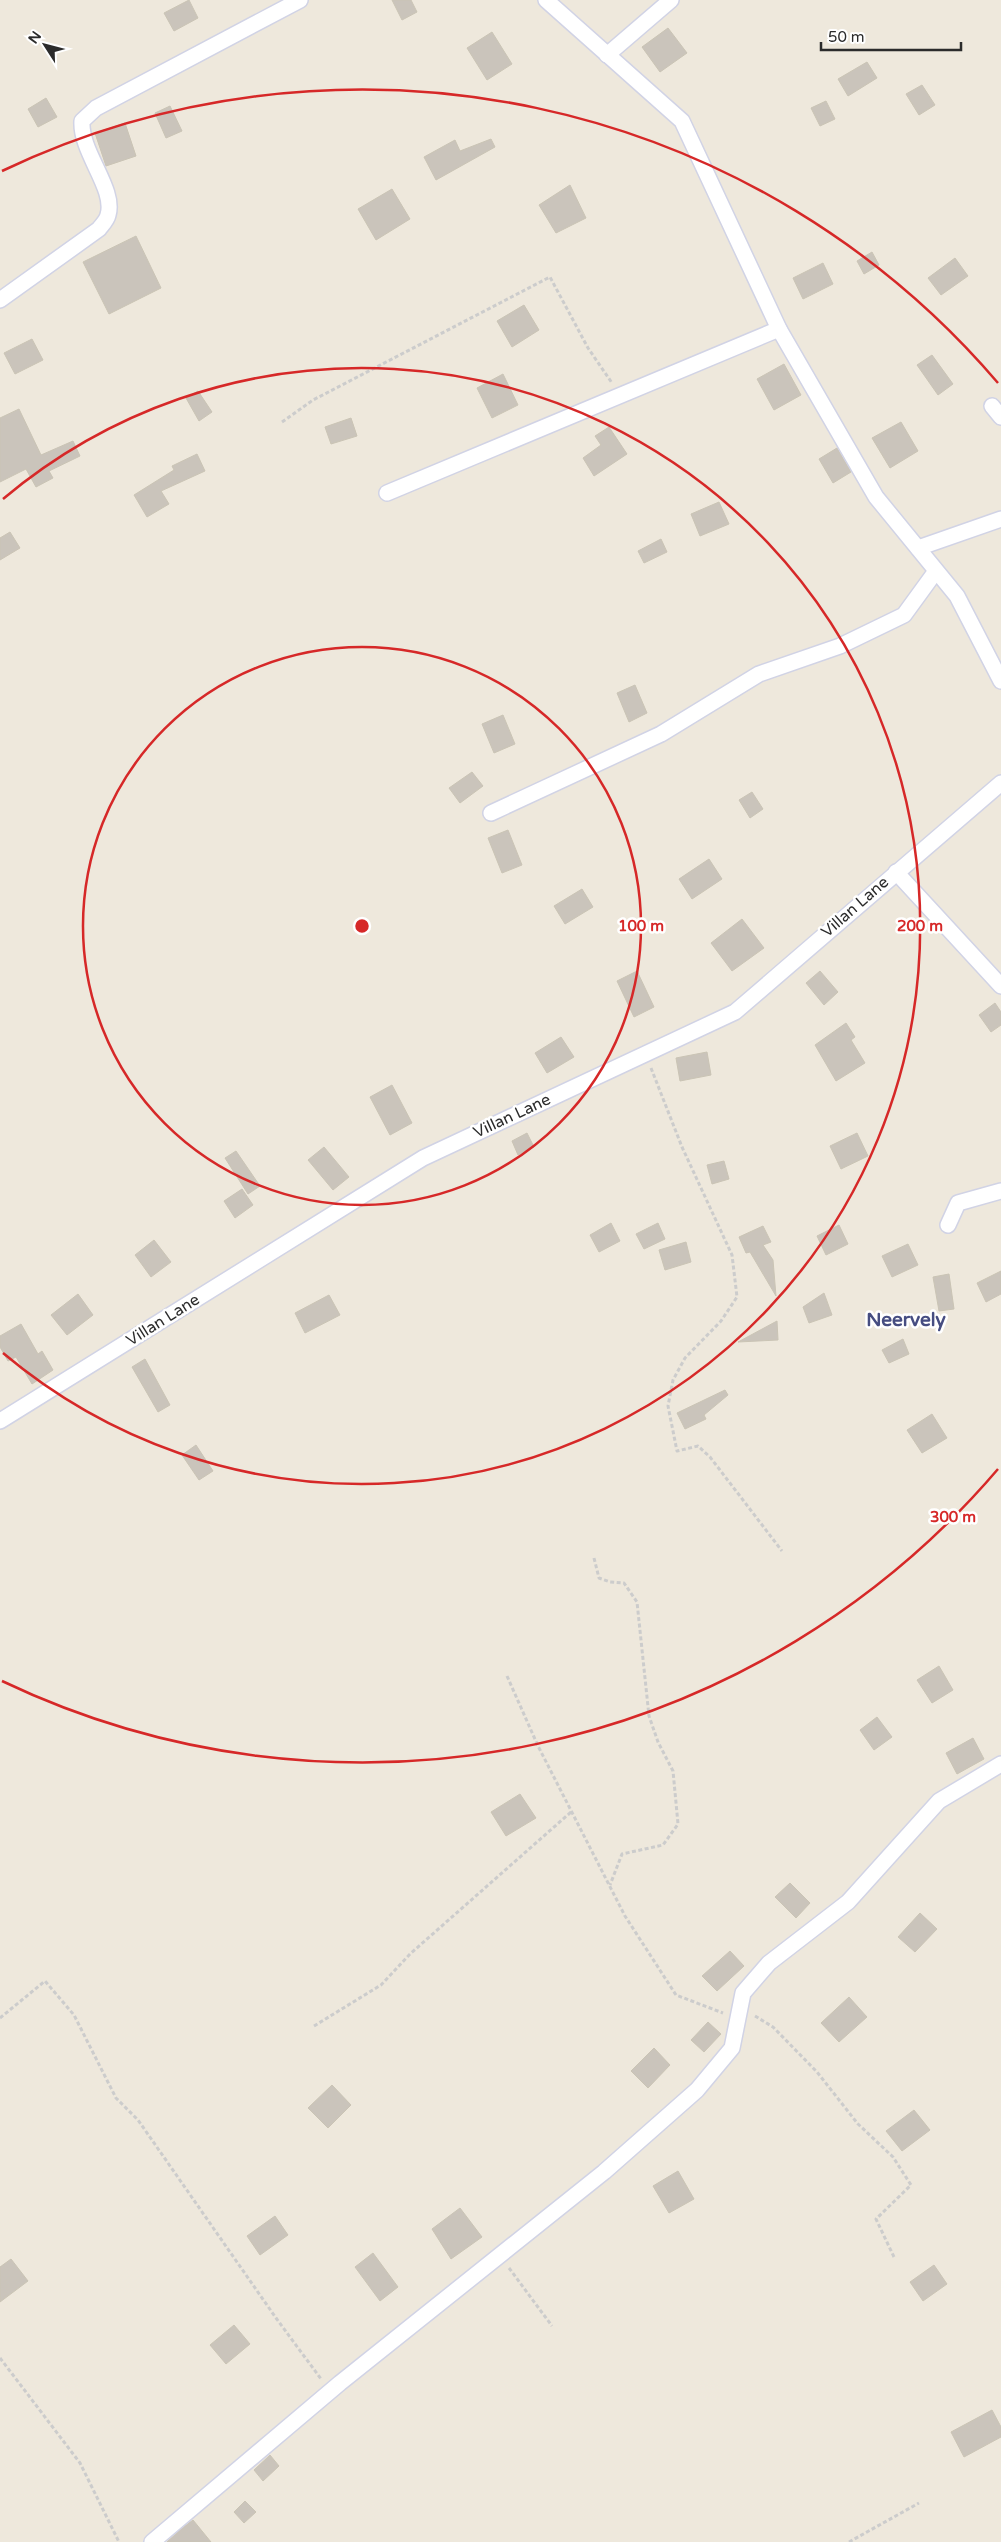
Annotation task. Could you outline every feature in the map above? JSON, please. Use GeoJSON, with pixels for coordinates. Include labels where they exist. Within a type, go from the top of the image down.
{"type":"FeatureCollection","features":[{"type":"Feature","properties":{"kind":"street"},"geometry":{"type":"LineString","coordinates":[[0,300],[99,229],[108,216],[109,200],[81,134],[82,121],[96,108],[300,0]]}},
{"type":"Feature","properties":{"kind":"street"},"geometry":{"type":"LineString","coordinates":[[546,0],[682,121],[779,329],[876,497],[957,596],[1001,681]]}},
{"type":"Feature","properties":{"kind":"street"},"geometry":{"type":"LineString","coordinates":[[607,55],[672,0]]}},
{"type":"Feature","properties":{"kind":"street"},"geometry":{"type":"LineString","coordinates":[[387,493],[779,329]]}},
{"type":"Feature","properties":{"kind":"street"},"geometry":{"type":"LineString","coordinates":[[918,548],[1001,519]]}},
{"type":"Feature","properties":{"kind":"street"},"geometry":{"type":"LineString","coordinates":[[491,813],[661,734],[759,674],[840,646],[904,615],[936,571]]}},
{"type":"Feature","properties":{"kind":"street","name":"Villan Lane"},"geometry":{"type":"LineString","coordinates":[[0,1421],[423,1158],[734,1012],[1001,783]]}},
{"type":"Feature","properties":{"kind":"street"},"geometry":{"type":"LineString","coordinates":[[896,872],[1001,986]]}},
{"type":"Feature","properties":{"kind":"street"},"geometry":{"type":"LineString","coordinates":[[948,1225],[958,1203],[1001,1191]]}},
{"type":"Feature","properties":{"kind":"street"},"geometry":{"type":"LineString","coordinates":[[152,2542],[330,2391],[604,2172],[696,2090],[732,2048],[743,1993],[770,1963],[848,1902],[939,1801],[1001,1764]]}},
{"type":"Feature","properties":{"kind":"path"},"geometry":{"type":"LineString","coordinates":[[282,422],[314,400],[550,277],[588,348],[620,396]]}},
{"type":"Feature","properties":{"kind":"path"},"geometry":{"type":"LineString","coordinates":[[645,1054],[682,1147],[732,1255],[737,1298],[721,1321],[685,1358],[673,1380],[668,1406],[677,1450],[698,1446],[710,1457],[782,1551]]}},
{"type":"Feature","properties":{"kind":"path"},"geometry":{"type":"LineString","coordinates":[[594,1558],[599,1578],[610,1582],[624,1583],[637,1602],[649,1716],[658,1742],[673,1771],[678,1824],[663,1845],[622,1854],[610,1886]]}},
{"type":"Feature","properties":{"kind":"path"},"geometry":{"type":"LineString","coordinates":[[507,1676],[538,1746],[625,1916],[676,1995],[739,2012],[773,2027],[817,2072],[858,2124],[893,2156],[911,2185],[876,2218],[894,2257]]}},
{"type":"Feature","properties":{"kind":"path"},"geometry":{"type":"LineString","coordinates":[[314,2026],[380,1985],[410,1954],[572,1812]]}},
{"type":"Feature","properties":{"kind":"path"},"geometry":{"type":"LineString","coordinates":[[0,2018],[45,1981],[74,2015],[116,2098],[138,2120],[276,2318],[330,2391]]}},
{"type":"Feature","properties":{"kind":"path"},"geometry":{"type":"LineString","coordinates":[[500,2255],[552,2326]]}},
{"type":"Feature","properties":{"kind":"path"},"geometry":{"type":"LineString","coordinates":[[0,2358],[80,2463],[120,2542]]}},
{"type":"Feature","properties":{"kind":"path"},"geometry":{"type":"LineString","coordinates":[[849,2542],[919,2503]]}},
{"type":"Feature","properties":{"kind":"building"},"geometry":{"type":"Polygon","coordinates":[[[189,0],[198,18],[174,31],[164,13],[189,0]]]}},
{"type":"Feature","properties":{"kind":"building"},"geometry":{"type":"Polygon","coordinates":[[[392,0],[411,0],[417,12],[402,20],[392,0]]]}},
{"type":"Feature","properties":{"kind":"building"},"geometry":{"type":"Polygon","coordinates":[[[668,28],[687,53],[660,72],[642,47],[668,28]]]}},
{"type":"Feature","properties":{"kind":"building"},"geometry":{"type":"Polygon","coordinates":[[[492,32],[512,64],[487,80],[467,48],[492,32]]]}},
{"type":"Feature","properties":{"kind":"building"},"geometry":{"type":"Polygon","coordinates":[[[867,62],[877,78],[848,96],[838,79],[867,62]]]}},
{"type":"Feature","properties":{"kind":"building"},"geometry":{"type":"Polygon","coordinates":[[[922,85],[935,105],[919,115],[906,94],[922,85]]]}},
{"type":"Feature","properties":{"kind":"building"},"geometry":{"type":"Polygon","coordinates":[[[46,98],[57,117],[38,127],[28,109],[46,98]]]}},
{"type":"Feature","properties":{"kind":"building"},"geometry":{"type":"Polygon","coordinates":[[[826,101],[835,119],[820,126],[811,108],[826,101]]]}},
{"type":"Feature","properties":{"kind":"building"},"geometry":{"type":"Polygon","coordinates":[[[170,106],[182,131],[166,138],[155,113],[170,106]]]}},
{"type":"Feature","properties":{"kind":"building"},"geometry":{"type":"Polygon","coordinates":[[[125,123],[136,156],[106,166],[95,133],[125,123]]]}},
{"type":"Feature","properties":{"kind":"building"},"geometry":{"type":"Polygon","coordinates":[[[491,139],[495,147],[436,180],[424,157],[455,140],[460,151],[491,139]]]}},
{"type":"Feature","properties":{"kind":"building"},"geometry":{"type":"Polygon","coordinates":[[[570,185],[586,218],[556,233],[539,205],[570,185]]]}},
{"type":"Feature","properties":{"kind":"building"},"geometry":{"type":"Polygon","coordinates":[[[392,189],[410,219],[376,240],[358,209],[392,189]]]}},
{"type":"Feature","properties":{"kind":"building"},"geometry":{"type":"Polygon","coordinates":[[[136,236],[161,288],[109,314],[83,262],[136,236]]]}},
{"type":"Feature","properties":{"kind":"building"},"geometry":{"type":"Polygon","coordinates":[[[872,252],[879,265],[864,274],[857,261],[872,252]]]}},
{"type":"Feature","properties":{"kind":"building"},"geometry":{"type":"Polygon","coordinates":[[[955,258],[968,276],[941,295],[928,278],[955,258]]]}},
{"type":"Feature","properties":{"kind":"building"},"geometry":{"type":"Polygon","coordinates":[[[823,263],[833,284],[803,299],[793,278],[823,263]]]}},
{"type":"Feature","properties":{"kind":"building"},"geometry":{"type":"Polygon","coordinates":[[[524,305],[539,330],[512,347],[497,321],[524,305]]]}},
{"type":"Feature","properties":{"kind":"building"},"geometry":{"type":"Polygon","coordinates":[[[32,339],[43,360],[15,374],[4,353],[32,339]]]}},
{"type":"Feature","properties":{"kind":"building"},"geometry":{"type":"Polygon","coordinates":[[[932,355],[953,384],[938,395],[917,365],[932,355]]]}},
{"type":"Feature","properties":{"kind":"building"},"geometry":{"type":"Polygon","coordinates":[[[784,364],[801,395],[774,410],[757,379],[784,364]]]}},
{"type":"Feature","properties":{"kind":"building"},"geometry":{"type":"Polygon","coordinates":[[[503,374],[518,405],[492,418],[477,388],[503,374]]]}},
{"type":"Feature","properties":{"kind":"building"},"geometry":{"type":"Polygon","coordinates":[[[198,391],[212,412],[199,421],[186,398],[198,391]]]}},
{"type":"Feature","properties":{"kind":"building"},"geometry":{"type":"Polygon","coordinates":[[[19,409],[41,455],[73,441],[80,456],[49,471],[53,478],[36,487],[26,469],[0,482],[0,418],[19,409]]]}},
{"type":"Feature","properties":{"kind":"building"},"geometry":{"type":"Polygon","coordinates":[[[351,418],[357,436],[331,444],[325,427],[351,418]]]}},
{"type":"Feature","properties":{"kind":"building"},"geometry":{"type":"Polygon","coordinates":[[[901,422],[918,451],[890,468],[872,438],[901,422]]]}},
{"type":"Feature","properties":{"kind":"building"},"geometry":{"type":"Polygon","coordinates":[[[609,427],[627,454],[594,476],[583,458],[601,445],[595,436],[609,427]]]}},
{"type":"Feature","properties":{"kind":"building"},"geometry":{"type":"Polygon","coordinates":[[[837,448],[851,472],[833,483],[819,459],[837,448]]]}},
{"type":"Feature","properties":{"kind":"building"},"geometry":{"type":"Polygon","coordinates":[[[197,454],[205,471],[161,491],[169,504],[147,517],[134,495],[174,470],[172,466],[197,454]]]}},
{"type":"Feature","properties":{"kind":"building"},"geometry":{"type":"Polygon","coordinates":[[[719,502],[729,524],[700,536],[691,514],[719,502]]]}},
{"type":"Feature","properties":{"kind":"building"},"geometry":{"type":"Polygon","coordinates":[[[10,532],[20,548],[0,560],[0,538],[10,532]]]}},
{"type":"Feature","properties":{"kind":"building"},"geometry":{"type":"Polygon","coordinates":[[[661,539],[667,552],[644,563],[638,551],[661,539]]]}},
{"type":"Feature","properties":{"kind":"building"},"geometry":{"type":"Polygon","coordinates":[[[635,685],[647,713],[629,722],[617,693],[635,685]]]}},
{"type":"Feature","properties":{"kind":"building"},"geometry":{"type":"Polygon","coordinates":[[[503,715],[515,744],[494,753],[482,724],[503,715]]]}},
{"type":"Feature","properties":{"kind":"building"},"geometry":{"type":"Polygon","coordinates":[[[472,772],[483,786],[460,803],[449,788],[472,772]]]}},
{"type":"Feature","properties":{"kind":"building"},"geometry":{"type":"Polygon","coordinates":[[[752,792],[763,809],[750,818],[739,800],[752,792]]]}},
{"type":"Feature","properties":{"kind":"building"},"geometry":{"type":"Polygon","coordinates":[[[508,830],[522,865],[502,873],[488,838],[508,830]]]}},
{"type":"Feature","properties":{"kind":"building"},"geometry":{"type":"Polygon","coordinates":[[[709,859],[722,879],[692,899],[679,879],[709,859]]]}},
{"type":"Feature","properties":{"kind":"building"},"geometry":{"type":"Polygon","coordinates":[[[582,889],[593,907],[565,924],[554,906],[582,889]]]}},
{"type":"Feature","properties":{"kind":"building"},"geometry":{"type":"Polygon","coordinates":[[[742,919],[764,948],[732,971],[711,943],[742,919]]]}},
{"type":"Feature","properties":{"kind":"building"},"geometry":{"type":"Polygon","coordinates":[[[637,971],[654,1007],[634,1017],[617,981],[637,971]]]}},
{"type":"Feature","properties":{"kind":"building"},"geometry":{"type":"Polygon","coordinates":[[[820,971],[838,992],[824,1005],[806,983],[820,971]]]}},
{"type":"Feature","properties":{"kind":"building"},"geometry":{"type":"Polygon","coordinates":[[[995,1003],[1001,1012],[1001,1025],[991,1032],[979,1015],[995,1003]]]}},
{"type":"Feature","properties":{"kind":"building"},"geometry":{"type":"Polygon","coordinates":[[[846,1023],[855,1037],[851,1040],[865,1063],[836,1081],[815,1045],[846,1023]]]}},
{"type":"Feature","properties":{"kind":"building"},"geometry":{"type":"Polygon","coordinates":[[[561,1037],[574,1057],[547,1073],[535,1053],[561,1037]]]}},
{"type":"Feature","properties":{"kind":"building"},"geometry":{"type":"Polygon","coordinates":[[[707,1052],[711,1075],[680,1081],[676,1058],[707,1052]]]}},
{"type":"Feature","properties":{"kind":"building"},"geometry":{"type":"Polygon","coordinates":[[[392,1085],[412,1123],[390,1135],[370,1097],[392,1085]]]}},
{"type":"Feature","properties":{"kind":"building"},"geometry":{"type":"Polygon","coordinates":[[[527,1133],[534,1147],[518,1155],[512,1141],[527,1133]]]}},
{"type":"Feature","properties":{"kind":"building"},"geometry":{"type":"Polygon","coordinates":[[[857,1133],[868,1156],[841,1169],[830,1146],[857,1133]]]}},
{"type":"Feature","properties":{"kind":"building"},"geometry":{"type":"Polygon","coordinates":[[[324,1147],[349,1177],[333,1190],[308,1160],[324,1147]]]}},
{"type":"Feature","properties":{"kind":"building"},"geometry":{"type":"Polygon","coordinates":[[[236,1151],[260,1186],[248,1194],[225,1158],[236,1151]]]}},
{"type":"Feature","properties":{"kind":"building"},"geometry":{"type":"Polygon","coordinates":[[[724,1161],[729,1179],[712,1184],[707,1165],[724,1161]]]}},
{"type":"Feature","properties":{"kind":"building"},"geometry":{"type":"Polygon","coordinates":[[[242,1189],[253,1205],[235,1218],[224,1201],[242,1189]]]}},
{"type":"Feature","properties":{"kind":"building"},"geometry":{"type":"Polygon","coordinates":[[[611,1223],[620,1241],[599,1252],[590,1235],[611,1223]]]}},
{"type":"Feature","properties":{"kind":"building"},"geometry":{"type":"Polygon","coordinates":[[[658,1223],[665,1239],[644,1249],[636,1234],[658,1223]]]}},
{"type":"Feature","properties":{"kind":"building"},"geometry":{"type":"Polygon","coordinates":[[[839,1225],[848,1244],[826,1255],[817,1236],[839,1225]]]}},
{"type":"Feature","properties":{"kind":"building"},"geometry":{"type":"Polygon","coordinates":[[[763,1226],[771,1242],[763,1245],[773,1260],[776,1296],[750,1252],[746,1253],[739,1237],[763,1226]]]}},
{"type":"Feature","properties":{"kind":"building"},"geometry":{"type":"Polygon","coordinates":[[[154,1240],[171,1262],[151,1277],[135,1255],[154,1240]]]}},
{"type":"Feature","properties":{"kind":"building"},"geometry":{"type":"Polygon","coordinates":[[[686,1242],[691,1262],[665,1270],[659,1250],[686,1242]]]}},
{"type":"Feature","properties":{"kind":"building"},"geometry":{"type":"Polygon","coordinates":[[[908,1244],[918,1265],[892,1277],[882,1256],[908,1244]]]}},
{"type":"Feature","properties":{"kind":"building"},"geometry":{"type":"Polygon","coordinates":[[[1001,1271],[1001,1294],[986,1302],[977,1283],[1001,1271]]]}},
{"type":"Feature","properties":{"kind":"building"},"geometry":{"type":"Polygon","coordinates":[[[949,1274],[954,1309],[939,1311],[933,1277],[949,1274]]]}},
{"type":"Feature","properties":{"kind":"building"},"geometry":{"type":"Polygon","coordinates":[[[824,1293],[832,1315],[809,1323],[803,1307],[824,1293]]]}},
{"type":"Feature","properties":{"kind":"building"},"geometry":{"type":"Polygon","coordinates":[[[78,1294],[93,1315],[67,1335],[51,1315],[78,1294]]]}},
{"type":"Feature","properties":{"kind":"building"},"geometry":{"type":"Polygon","coordinates":[[[329,1295],[340,1315],[305,1333],[295,1313],[329,1295]]]}},
{"type":"Feature","properties":{"kind":"building"},"geometry":{"type":"Polygon","coordinates":[[[777,1321],[778,1340],[738,1342],[777,1321]]]}},
{"type":"Feature","properties":{"kind":"building"},"geometry":{"type":"Polygon","coordinates":[[[21,1324],[38,1354],[42,1351],[53,1370],[32,1384],[16,1357],[8,1361],[0,1347],[0,1336],[21,1324]]]}},
{"type":"Feature","properties":{"kind":"building"},"geometry":{"type":"Polygon","coordinates":[[[903,1339],[909,1354],[889,1363],[882,1350],[903,1339]]]}},
{"type":"Feature","properties":{"kind":"building"},"geometry":{"type":"Polygon","coordinates":[[[145,1359],[170,1405],[158,1412],[132,1367],[145,1359]]]}},
{"type":"Feature","properties":{"kind":"building"},"geometry":{"type":"Polygon","coordinates":[[[725,1390],[728,1395],[704,1415],[706,1419],[685,1429],[677,1413],[725,1390]]]}},
{"type":"Feature","properties":{"kind":"building"},"geometry":{"type":"Polygon","coordinates":[[[932,1414],[947,1438],[922,1453],[907,1430],[932,1414]]]}},
{"type":"Feature","properties":{"kind":"building"},"geometry":{"type":"Polygon","coordinates":[[[196,1445],[213,1471],[199,1480],[182,1455],[196,1445]]]}},
{"type":"Feature","properties":{"kind":"building"},"geometry":{"type":"Polygon","coordinates":[[[939,1666],[953,1690],[932,1703],[917,1680],[939,1666]]]}},
{"type":"Feature","properties":{"kind":"building"},"geometry":{"type":"Polygon","coordinates":[[[877,1717],[892,1737],[874,1750],[860,1730],[877,1717]]]}},
{"type":"Feature","properties":{"kind":"building"},"geometry":{"type":"Polygon","coordinates":[[[973,1738],[984,1759],[957,1774],[946,1753],[973,1738]]]}},
{"type":"Feature","properties":{"kind":"building"},"geometry":{"type":"Polygon","coordinates":[[[520,1794],[536,1818],[506,1836],[491,1812],[520,1794]]]}},
{"type":"Feature","properties":{"kind":"building"},"geometry":{"type":"Polygon","coordinates":[[[790,1883],[810,1903],[796,1918],[775,1897],[790,1883]]]}},
{"type":"Feature","properties":{"kind":"building"},"geometry":{"type":"Polygon","coordinates":[[[920,1913],[937,1929],[915,1952],[898,1937],[920,1913]]]}},
{"type":"Feature","properties":{"kind":"building"},"geometry":{"type":"Polygon","coordinates":[[[730,1951],[744,1966],[717,1991],[702,1976],[730,1951]]]}},
{"type":"Feature","properties":{"kind":"building"},"geometry":{"type":"Polygon","coordinates":[[[849,1997],[867,2017],[839,2042],[821,2023],[849,1997]]]}},
{"type":"Feature","properties":{"kind":"building"},"geometry":{"type":"Polygon","coordinates":[[[708,2022],[721,2034],[704,2052],[691,2040],[708,2022]]]}},
{"type":"Feature","properties":{"kind":"building"},"geometry":{"type":"Polygon","coordinates":[[[654,2048],[670,2065],[648,2088],[631,2071],[654,2048]]]}},
{"type":"Feature","properties":{"kind":"building"},"geometry":{"type":"Polygon","coordinates":[[[332,2085],[351,2105],[328,2128],[308,2108],[332,2085]]]}},
{"type":"Feature","properties":{"kind":"building"},"geometry":{"type":"Polygon","coordinates":[[[914,2110],[930,2130],[902,2151],[886,2131],[914,2110]]]}},
{"type":"Feature","properties":{"kind":"building"},"geometry":{"type":"Polygon","coordinates":[[[678,2171],[694,2199],[669,2213],[653,2186],[678,2171]]]}},
{"type":"Feature","properties":{"kind":"building"},"geometry":{"type":"Polygon","coordinates":[[[460,2208],[482,2237],[451,2259],[432,2229],[460,2208]]]}},
{"type":"Feature","properties":{"kind":"building"},"geometry":{"type":"Polygon","coordinates":[[[275,2216],[288,2235],[260,2255],[247,2236],[275,2216]]]}},
{"type":"Feature","properties":{"kind":"building"},"geometry":{"type":"Polygon","coordinates":[[[373,2253],[398,2287],[380,2301],[355,2267],[373,2253]]]}},
{"type":"Feature","properties":{"kind":"building"},"geometry":{"type":"Polygon","coordinates":[[[11,2259],[28,2281],[0,2302],[0,2267],[11,2259]]]}},
{"type":"Feature","properties":{"kind":"building"},"geometry":{"type":"Polygon","coordinates":[[[934,2265],[947,2284],[923,2301],[910,2282],[934,2265]]]}},
{"type":"Feature","properties":{"kind":"building"},"geometry":{"type":"Polygon","coordinates":[[[234,2325],[250,2344],[226,2364],[210,2345],[234,2325]]]}},
{"type":"Feature","properties":{"kind":"building"},"geometry":{"type":"Polygon","coordinates":[[[992,2410],[1001,2427],[1001,2437],[964,2457],[951,2432],[992,2410]]]}},
{"type":"Feature","properties":{"kind":"building"},"geometry":{"type":"Polygon","coordinates":[[[270,2455],[279,2466],[263,2481],[254,2470],[270,2455]]]}},
{"type":"Feature","properties":{"kind":"building"},"geometry":{"type":"Polygon","coordinates":[[[245,2501],[256,2512],[244,2523],[234,2512],[245,2501]]]}},
{"type":"Feature","properties":{"kind":"building"},"geometry":{"type":"Polygon","coordinates":[[[193,2520],[211,2542],[167,2542],[181,2529],[193,2520]]]}},
{"type":"Feature","properties":{"kind":"district","name":"Neervely"},"geometry":{"type":"Point","coordinates":[906,1320]}}]}
